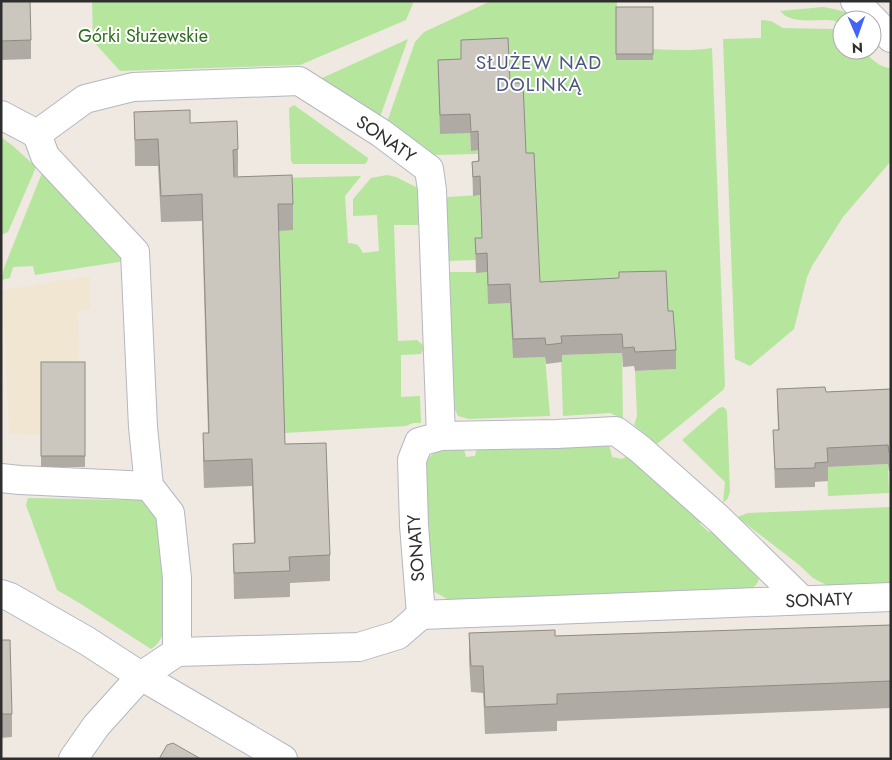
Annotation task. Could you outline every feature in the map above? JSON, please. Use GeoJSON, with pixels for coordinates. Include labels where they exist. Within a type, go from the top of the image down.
{"type":"FeatureCollection","features":[{"type":"Feature","properties":{"kind":"street"},"geometry":{"type":"LineString","coordinates":[[855,1],[891,38]]}},
{"type":"Feature","properties":{"kind":"street","name":"SONATY"},"geometry":{"type":"LineString","coordinates":[[37,134],[85,99],[133,87],[299,81],[380,133],[429,169],[432,190],[441,436],[419,442],[412,460],[414,525],[421,615],[891,597]]}},
{"type":"Feature","properties":{"kind":"street"},"geometry":{"type":"LineString","coordinates":[[1,115],[37,134],[45,156],[134,252],[143,427],[149,486],[170,513],[177,578],[177,652]]}},
{"type":"Feature","properties":{"kind":"street"},"geometry":{"type":"LineString","coordinates":[[441,436],[616,431],[640,449],[719,519],[802,600]]}},
{"type":"Feature","properties":{"kind":"street"},"geometry":{"type":"LineString","coordinates":[[1,478],[149,486]]}},
{"type":"Feature","properties":{"kind":"street"},"geometry":{"type":"LineString","coordinates":[[1,594],[10,597],[87,642],[141,676],[283,759]]}},
{"type":"Feature","properties":{"kind":"street"},"geometry":{"type":"LineString","coordinates":[[73,759],[96,726],[141,676],[177,652],[359,647],[398,635],[421,615]]}},
{"type":"Feature","properties":{"kind":"shaded area"},"geometry":{"type":"Polygon","coordinates":[[[90,276],[90,309],[78,311],[79,373],[85,373],[85,467],[41,467],[41,435],[9,434],[3,290],[90,276]]]}},
{"type":"Feature","properties":{"kind":"green space","name":"Górki Służewskie"},"geometry":{"type":"Polygon","coordinates":[[[92,1],[414,1],[406,20],[300,65],[120,71],[93,41],[92,1]]]}},
{"type":"Feature","properties":{"kind":"green space"},"geometry":{"type":"Polygon","coordinates":[[[491,1],[617,1],[616,60],[652,60],[653,49],[690,50],[712,48],[725,386],[723,390],[657,444],[634,425],[637,416],[635,371],[676,369],[540,301],[534,172],[470,133],[471,150],[478,150],[478,154],[434,155],[392,131],[386,125],[415,42],[424,32],[491,1]]]}},
{"type":"Feature","properties":{"kind":"green space"},"geometry":{"type":"Polygon","coordinates":[[[823,7],[837,10],[832,10],[832,21],[793,19],[780,11],[823,7]]]}},
{"type":"Feature","properties":{"kind":"green space"},"geometry":{"type":"Polygon","coordinates":[[[761,20],[771,21],[783,28],[832,29],[832,60],[873,60],[887,68],[891,68],[891,161],[843,217],[812,266],[807,277],[794,329],[750,366],[735,359],[723,39],[761,38],[761,20]]]}},
{"type":"Feature","properties":{"kind":"green space"},"geometry":{"type":"Polygon","coordinates":[[[408,39],[380,117],[320,79],[408,39]]]}},
{"type":"Feature","properties":{"kind":"green space"},"geometry":{"type":"Polygon","coordinates":[[[294,105],[368,158],[367,162],[365,164],[293,164],[291,161],[289,108],[294,105]]]}},
{"type":"Feature","properties":{"kind":"green space"},"geometry":{"type":"Polygon","coordinates":[[[1,137],[36,167],[8,232],[1,235],[1,137]]]}},
{"type":"Feature","properties":{"kind":"green space"},"geometry":{"type":"Polygon","coordinates":[[[42,173],[97,228],[125,261],[35,275],[33,266],[13,267],[10,278],[1,280],[42,173]]]}},
{"type":"Feature","properties":{"kind":"green space"},"geometry":{"type":"Polygon","coordinates":[[[387,175],[396,177],[418,188],[418,225],[394,225],[398,341],[417,340],[423,345],[421,354],[401,355],[401,397],[420,396],[421,423],[413,423],[406,426],[284,433],[278,178],[361,176],[345,196],[348,243],[357,245],[363,253],[379,251],[377,215],[353,216],[353,199],[371,178],[387,175]]]}},
{"type":"Feature","properties":{"kind":"green space"},"geometry":{"type":"Polygon","coordinates":[[[480,195],[482,257],[475,260],[448,261],[445,202],[448,197],[480,195]]]}},
{"type":"Feature","properties":{"kind":"green space"},"geometry":{"type":"Polygon","coordinates":[[[448,272],[487,272],[510,303],[545,357],[550,416],[469,419],[458,416],[455,410],[448,272]]]}},
{"type":"Feature","properties":{"kind":"green space"},"geometry":{"type":"Polygon","coordinates":[[[622,353],[623,419],[610,413],[563,416],[561,355],[622,353]]]}},
{"type":"Feature","properties":{"kind":"green space"},"geometry":{"type":"Polygon","coordinates":[[[723,407],[727,412],[730,491],[728,498],[723,503],[725,482],[682,440],[719,408],[723,407]]]}},
{"type":"Feature","properties":{"kind":"green space"},"geometry":{"type":"Polygon","coordinates":[[[609,444],[612,457],[622,459],[628,455],[701,519],[700,524],[709,532],[715,531],[760,576],[754,587],[748,592],[449,600],[433,591],[427,582],[423,467],[432,455],[445,449],[464,449],[466,457],[475,456],[479,448],[609,444]]]}},
{"type":"Feature","properties":{"kind":"green space"},"geometry":{"type":"Polygon","coordinates":[[[888,464],[889,493],[828,496],[827,467],[888,464]]]}},
{"type":"Feature","properties":{"kind":"green space"},"geometry":{"type":"Polygon","coordinates":[[[28,498],[124,500],[127,498],[145,498],[162,526],[165,620],[162,636],[155,646],[151,649],[57,590],[26,505],[28,498]]]}},
{"type":"Feature","properties":{"kind":"green space"},"geometry":{"type":"Polygon","coordinates":[[[891,507],[891,584],[830,587],[813,578],[798,564],[737,517],[748,513],[891,507]]]}},
{"type":"Feature","properties":{"kind":"building"},"geometry":{"type":"Polygon","coordinates":[[[1,1],[30,1],[31,40],[1,41],[1,1]]]}},
{"type":"Feature","properties":{"kind":"building"},"geometry":{"type":"Polygon","coordinates":[[[616,7],[653,7],[653,54],[616,54],[616,7]]]}},
{"type":"Feature","properties":{"kind":"building"},"geometry":{"type":"Polygon","coordinates":[[[508,38],[510,83],[523,83],[526,153],[534,153],[540,282],[619,278],[619,272],[666,271],[668,311],[673,311],[676,350],[635,352],[634,347],[623,348],[622,334],[561,336],[562,343],[546,345],[545,338],[513,339],[510,284],[488,285],[487,253],[476,254],[475,238],[482,238],[480,176],[473,177],[472,162],[479,161],[478,131],[471,132],[470,114],[440,115],[438,60],[461,59],[461,40],[508,38]]]}},
{"type":"Feature","properties":{"kind":"building"},"geometry":{"type":"Polygon","coordinates":[[[190,110],[190,123],[237,121],[238,149],[233,150],[234,177],[292,175],[293,204],[278,204],[285,444],[326,443],[330,555],[289,557],[290,571],[234,573],[233,544],[255,543],[252,459],[204,461],[203,433],[209,433],[202,194],[161,196],[158,139],[135,140],[134,112],[190,110]]]}},
{"type":"Feature","properties":{"kind":"building"},"geometry":{"type":"Polygon","coordinates":[[[41,362],[85,362],[85,456],[41,456],[41,362]]]}},
{"type":"Feature","properties":{"kind":"building"},"geometry":{"type":"Polygon","coordinates":[[[825,387],[826,392],[891,389],[891,452],[889,452],[888,445],[827,448],[828,462],[815,463],[815,468],[775,469],[773,430],[779,430],[777,389],[825,387]]]}},
{"type":"Feature","properties":{"kind":"building"},"geometry":{"type":"Polygon","coordinates":[[[891,625],[891,681],[557,694],[557,704],[485,707],[483,666],[471,666],[469,633],[555,630],[555,636],[891,625]]]}},
{"type":"Feature","properties":{"kind":"building"},"geometry":{"type":"Polygon","coordinates":[[[1,640],[10,640],[12,714],[1,714],[1,640]]]}},
{"type":"Feature","properties":{"kind":"building"},"geometry":{"type":"Polygon","coordinates":[[[173,743],[201,759],[159,759],[167,745],[173,743]]]}},
{"type":"Feature","properties":{"kind":"district","name":"SŁUŻEW NAD DOLINKĄ"},"geometry":{"type":"Point","coordinates":[539,73]}}]}
